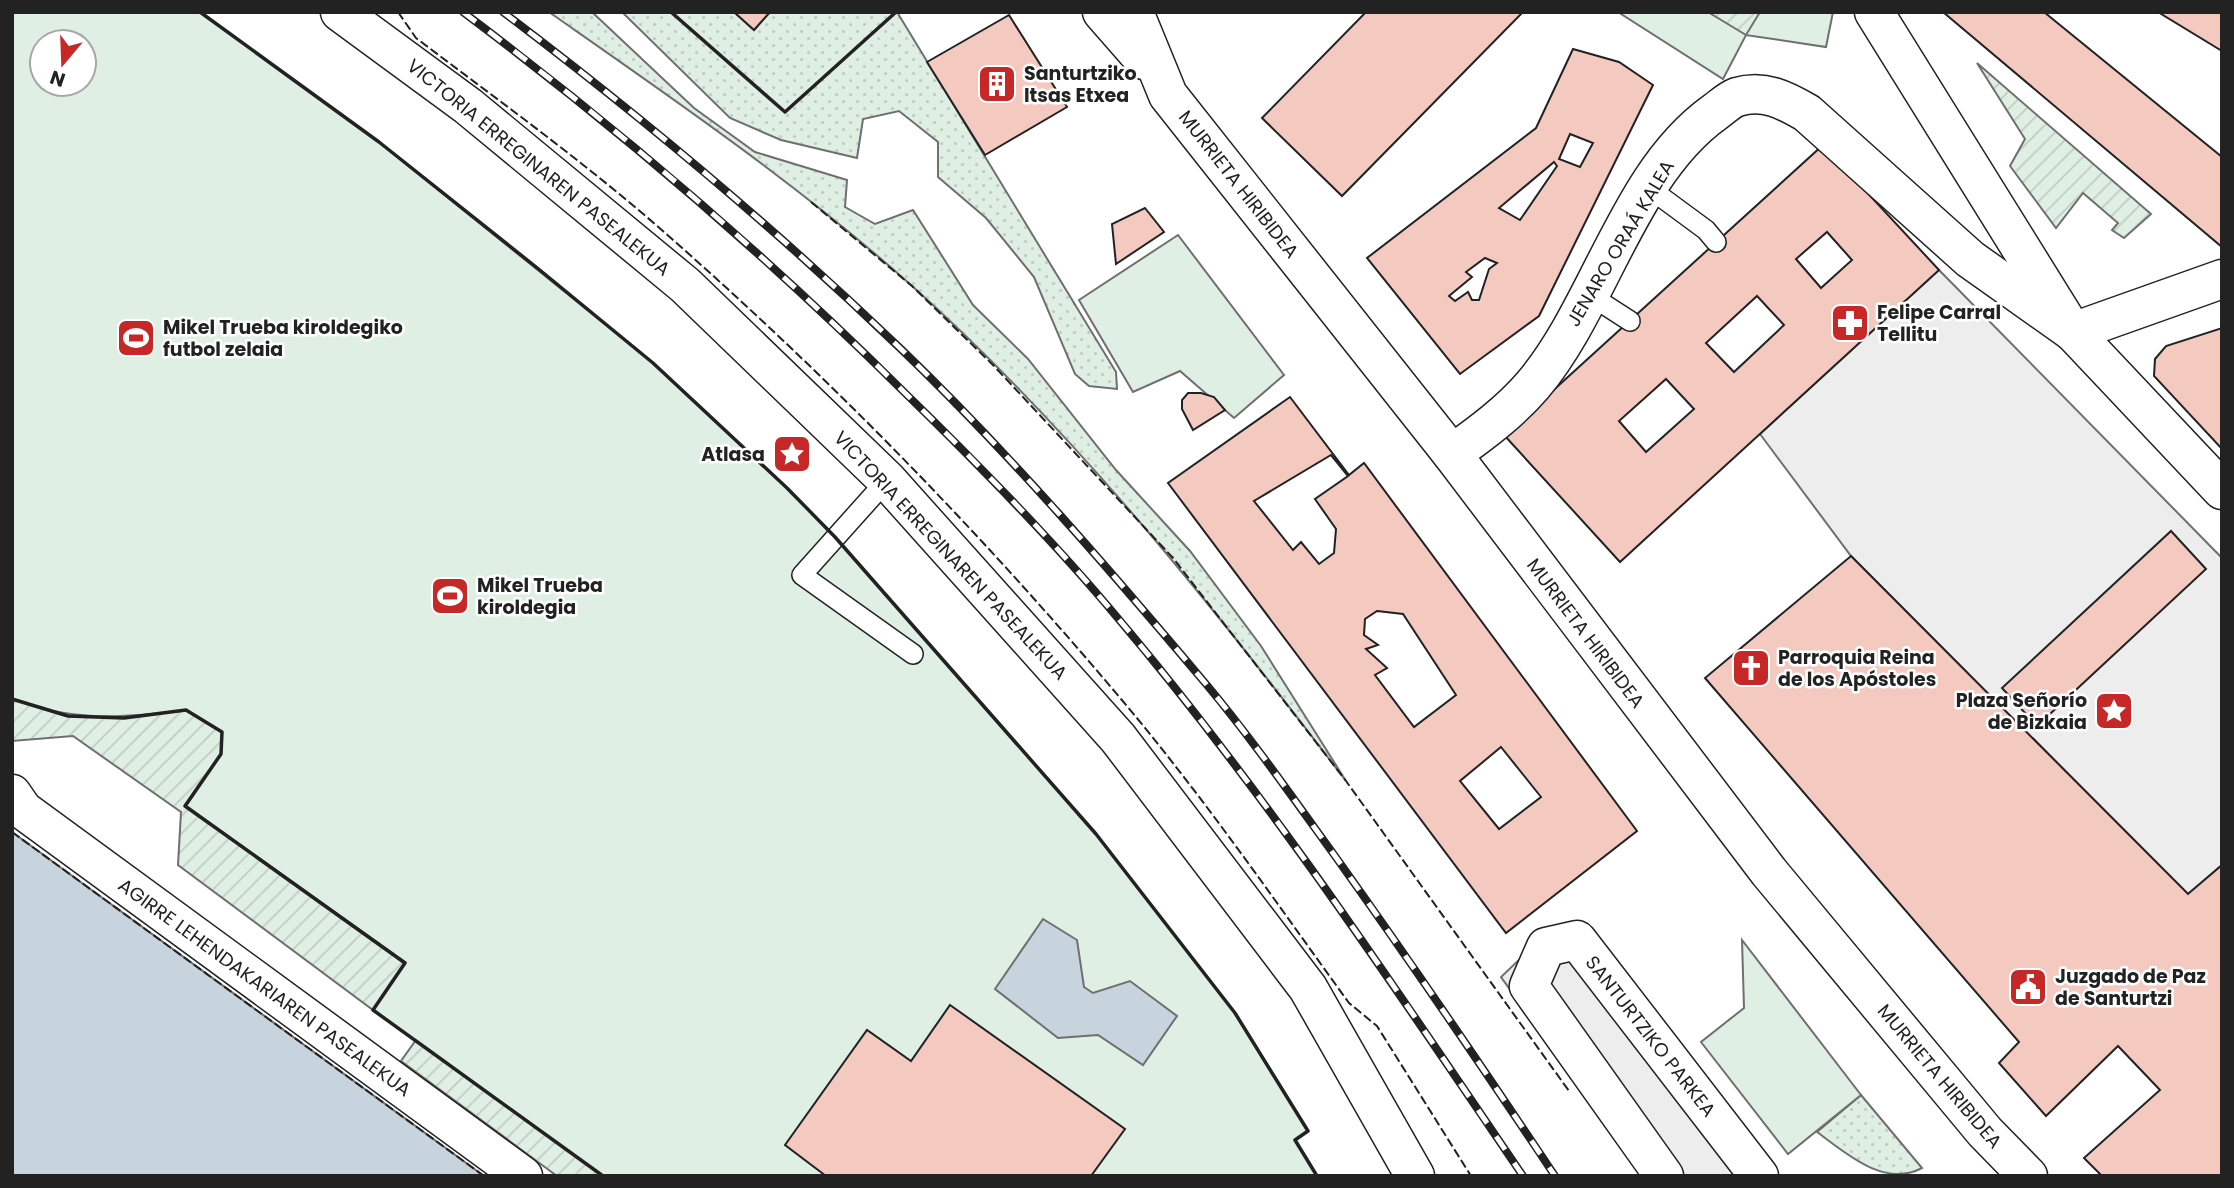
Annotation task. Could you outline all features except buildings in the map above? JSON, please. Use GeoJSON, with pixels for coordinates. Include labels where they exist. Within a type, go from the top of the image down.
{"type":"FeatureCollection","features":[{"type":"Feature","properties":{"kind":"street","name":"VICTORIA ERREGINAREN PASEALEKUA"},"geometry":{"type":"LineString","coordinates":[[340,12],[467,106],[685,285],[887,480],[1118,738],[1300,977],[1415,1176]]}},
{"type":"Feature","properties":{"kind":"street","name":"MURRIETA HIRIBIDEA"},"geometry":{"type":"LineString","coordinates":[[1102,12],[1159,78]]}},
{"type":"Feature","properties":{"kind":"street","name":"MURRIETA HIRIBIDEA"},"geometry":{"type":"LineString","coordinates":[[1134,12],[1168,95],[1452,454],[1769,872],[1984,1132],[2028,1176]]}},
{"type":"Feature","properties":{"kind":"street","name":"JENARO ORAÁ KALEA"},"geometry":{"type":"LineString","coordinates":[[1874,12],[2073,332],[2222,490]]}},
{"type":"Feature","properties":{"kind":"street","name":"JENARO ORAÁ KALEA"},"geometry":{"type":"LineString","coordinates":[[1452,454],[1488,427],[1533,385],[1569,330],[1664,164],[1703,120],[1735,98],[1756,94],[1779,97],[1807,113],[1969,259],[2073,332]]}},
{"type":"Feature","properties":{"kind":"street"},"geometry":{"type":"LineString","coordinates":[[2073,332],[2222,279]]}},
{"type":"Feature","properties":{"kind":"street","name":"AGIRRE LEHENDAKARIAREN PASEALEKUA"},"geometry":{"type":"LineString","coordinates":[[12,794],[23,810],[523,1176]]}},
{"type":"Feature","properties":{"kind":"street","name":"SANTURTZIKO PARKEA"},"geometry":{"type":"LineString","coordinates":[[1664,1176],[1529,986],[1546,947],[1577,940],[1759,1176]]}},
{"type":"Feature","properties":{"kind":"lane"},"geometry":{"type":"LineString","coordinates":[[1649,188],[1706,230],[1716,242]]}},
{"type":"Feature","properties":{"kind":"lane"},"geometry":{"type":"LineString","coordinates":[[1588,294],[1630,321]]}},
{"type":"Feature","properties":{"kind":"lane"},"geometry":{"type":"LineString","coordinates":[[887,480],[802,575],[913,654]]}},
{"type":"Feature","properties":{"kind":"green space","name":"Mikel Trueba kiroldegia"},"geometry":{"type":"Polygon","coordinates":[[[12,12],[200,12],[379,142],[653,363],[787,488],[835,537],[1096,834],[1235,1013],[1308,1131],[1295,1140],[1317,1176],[603,1176],[373,1010],[405,962],[185,806],[221,754],[186,710],[98,716],[55,712],[12,699],[12,12]]]}},
{"type":"Feature","properties":{"kind":"green space"},"geometry":{"type":"Polygon","coordinates":[[[549,12],[592,12],[694,108],[755,152],[847,180],[845,207],[875,224],[913,210],[973,305],[1028,359],[1116,470],[1190,551],[1261,646],[1346,781],[1245,650],[1140,522],[1086,460],[971,341],[868,248],[780,177],[549,12]]]}},
{"type":"Feature","properties":{"kind":"green space"},"geometry":{"type":"Polygon","coordinates":[[[622,12],[734,12],[754,30],[770,12],[897,12],[1116,372],[1117,389],[1089,386],[1075,374],[1034,277],[986,218],[938,177],[938,142],[899,111],[863,119],[857,158],[781,140],[730,118],[622,12]]]}},
{"type":"Feature","properties":{"kind":"green space"},"geometry":{"type":"Polygon","coordinates":[[[1618,12],[1833,12],[1826,47],[1746,35],[1723,79],[1618,12]]]}},
{"type":"Feature","properties":{"kind":"green space"},"geometry":{"type":"Polygon","coordinates":[[[1708,12],[1760,12],[1746,35],[1708,12]]]}},
{"type":"Feature","properties":{"kind":"green space"},"geometry":{"type":"Polygon","coordinates":[[[1977,63],[2151,214],[2124,238],[2112,230],[2118,223],[2083,193],[2056,228],[2010,166],[2025,139],[1977,63]]]}},
{"type":"Feature","properties":{"kind":"green space"},"geometry":{"type":"Polygon","coordinates":[[[1178,235],[1284,375],[1234,418],[1180,371],[1133,392],[1079,300],[1178,235]]]}},
{"type":"Feature","properties":{"kind":"green space"},"geometry":{"type":"Polygon","coordinates":[[[12,699],[68,716],[124,718],[186,710],[222,732],[221,754],[186,806],[405,963],[373,1010],[178,865],[181,812],[73,736],[12,741],[12,699]]]}},
{"type":"Feature","properties":{"kind":"green space"},"geometry":{"type":"Polygon","coordinates":[[[1742,940],[1861,1095],[1788,1154],[1701,1042],[1744,1008],[1742,940]]]}},
{"type":"Feature","properties":{"kind":"green space"},"geometry":{"type":"Polygon","coordinates":[[[416,1040],[603,1176],[557,1176],[401,1061],[416,1040]]]}},
{"type":"Feature","properties":{"kind":"green space"},"geometry":{"type":"Polygon","coordinates":[[[1861,1095],[1922,1168],[1894,1174],[1880,1171],[1853,1158],[1817,1132],[1861,1095]]]}},
{"type":"Feature","properties":{"kind":"shaded area","name":"Plaza Señorío de Bizkaia"},"geometry":{"type":"Polygon","coordinates":[[[1939,270],[2222,558],[2222,865],[2188,894],[1851,556],[1760,434],[1939,270]]]}},
{"type":"Feature","properties":{"kind":"shaded area"},"geometry":{"type":"Polygon","coordinates":[[[12,832],[484,1176],[12,1176],[12,832]]]}},
{"type":"Feature","properties":{"kind":"shaded area"},"geometry":{"type":"Polygon","coordinates":[[[1043,919],[1077,940],[1084,987],[1093,993],[1130,981],[1177,1016],[1143,1065],[1098,1035],[1058,1038],[995,989],[1043,919]]]}},
{"type":"Feature","properties":{"kind":"shaded area"},"geometry":{"type":"Polygon","coordinates":[[[1549,931],[1778,1176],[1644,1176],[1501,977],[1549,931]]]}},
{"type":"Feature","properties":{"kind":"railway"},"geometry":{"type":"LineString","coordinates":[[463,12],[634,147],[798,290],[931,418],[1065,558],[1116,616],[1225,751],[1377,962],[1523,1176]]}},
{"type":"Feature","properties":{"kind":"railway"},"geometry":{"type":"LineString","coordinates":[[503,12],[657,133],[806,261],[902,350],[982,430],[1058,513],[1206,684],[1256,747],[1391,935],[1555,1176]]}},
{"type":"Feature","properties":{"kind":"fence"},"geometry":{"type":"LineString","coordinates":[[398,12],[416,38],[610,186],[732,293],[848,404],[961,519],[1069,638],[1181,773],[1349,1003],[1377,1026],[1471,1176]]}},
{"type":"Feature","properties":{"kind":"fence"},"geometry":{"type":"LineString","coordinates":[[811,202],[912,286],[994,366],[1173,558],[1346,781],[1569,1091]]}},
{"type":"Feature","properties":{"kind":"fence"},"geometry":{"type":"LineString","coordinates":[[12,832],[484,1176]]}},
{"type":"Feature","properties":{"kind":"wall"},"geometry":{"type":"LineString","coordinates":[[200,12],[379,142],[653,363],[787,488],[835,537],[1096,834],[1235,1013],[1308,1131],[1295,1140],[1317,1176]]}},
{"type":"Feature","properties":{"kind":"wall"},"geometry":{"type":"LineString","coordinates":[[671,12],[785,112],[896,12]]}},
{"type":"Feature","properties":{"kind":"wall"},"geometry":{"type":"LineString","coordinates":[[12,699],[68,716],[124,718],[186,710],[222,732],[221,754],[185,806],[405,963],[373,1010],[603,1176]]}},
{"type":"Feature","properties":{"kind":"place","name":"Santurtziko Itsas Etxea"},"geometry":{"type":"Point","coordinates":[997,84]}},
{"type":"Feature","properties":{"kind":"place","name":"Felipe Carral Tellitu"},"geometry":{"type":"Point","coordinates":[1850,323]}},
{"type":"Feature","properties":{"kind":"place","name":"Mikel Trueba kiroldegiko futbol zelaia"},"geometry":{"type":"Point","coordinates":[136,338]}},
{"type":"Feature","properties":{"kind":"place","name":"Atlasa"},"geometry":{"type":"Point","coordinates":[792,454]}},
{"type":"Feature","properties":{"kind":"place","name":"Mikel Trueba kiroldegia"},"geometry":{"type":"Point","coordinates":[450,596]}},
{"type":"Feature","properties":{"kind":"place","name":"Parroquia Reina de los Apóstoles"},"geometry":{"type":"Point","coordinates":[1751,668]}},
{"type":"Feature","properties":{"kind":"place","name":"Plaza Señorío de Bizkaia"},"geometry":{"type":"Point","coordinates":[2114,711]}},
{"type":"Feature","properties":{"kind":"place","name":"Juzgado de Paz de Santurtzi"},"geometry":{"type":"Point","coordinates":[2028,987]}}]}
